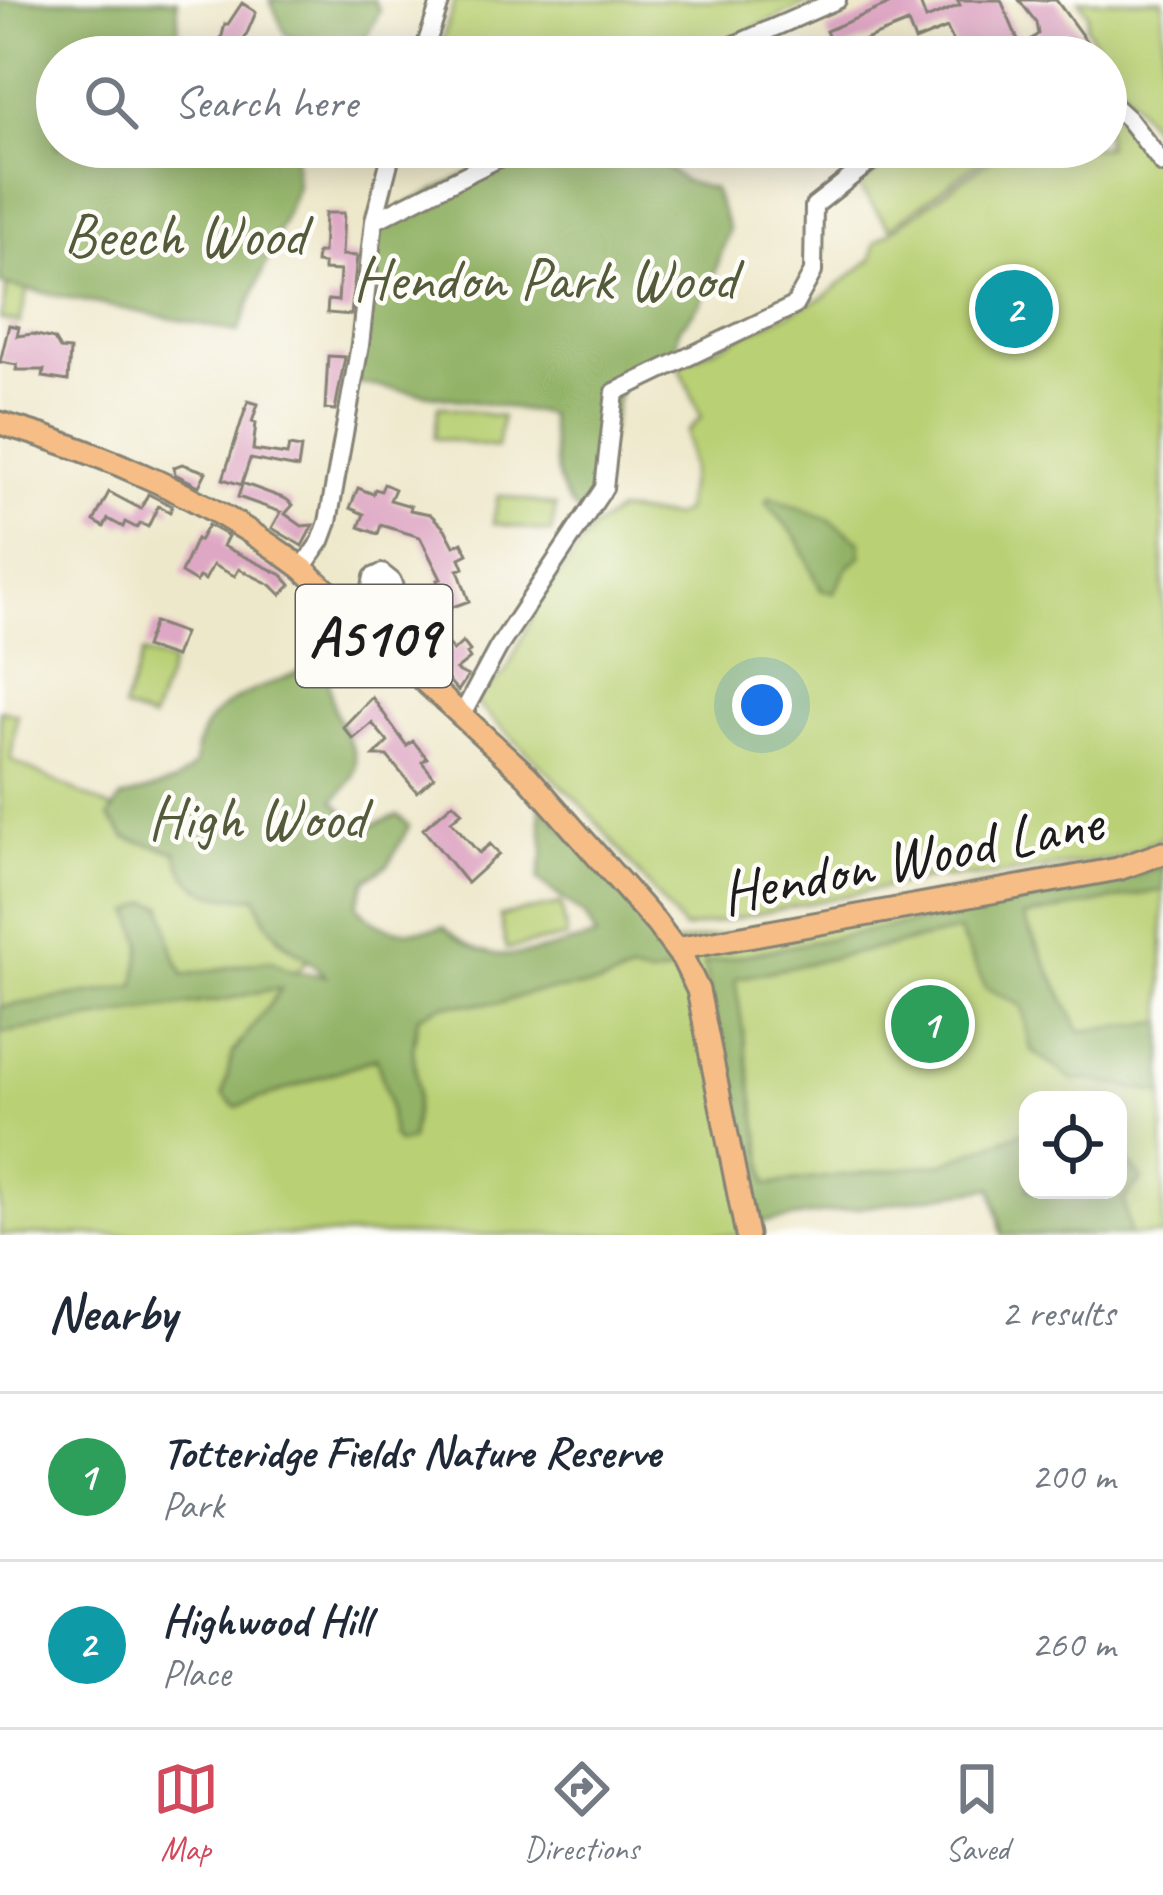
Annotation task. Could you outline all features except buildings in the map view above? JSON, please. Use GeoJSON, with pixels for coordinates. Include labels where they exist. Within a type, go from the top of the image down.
{"type":"FeatureCollection","features":[{"type":"Feature","properties":{"kind":"main road","name":"A5109"},"geometry":{"type":"LineString","coordinates":[[0,423],[138,474],[256,536],[302,568],[527,776],[676,949],[698,990],[747,1235]]}},
{"type":"Feature","properties":{"kind":"main road","name":"Hendon Wood Lane"},"geometry":{"type":"LineString","coordinates":[[676,949],[1118,869],[1163,853]]}},
{"type":"Feature","properties":{"kind":"street"},"geometry":{"type":"LineString","coordinates":[[429,36],[441,0]]}},
{"type":"Feature","properties":{"kind":"street"},"geometry":{"type":"LineString","coordinates":[[755,36],[836,0]]}},
{"type":"Feature","properties":{"kind":"street"},"geometry":{"type":"LineString","coordinates":[[1127,118],[1163,164]]}},
{"type":"Feature","properties":{"kind":"street"},"geometry":{"type":"LineString","coordinates":[[302,568],[328,522],[360,345],[374,221],[388,168]]}},
{"type":"Feature","properties":{"kind":"street"},"geometry":{"type":"LineString","coordinates":[[374,221],[479,168]]}},
{"type":"Feature","properties":{"kind":"street"},"geometry":{"type":"LineString","coordinates":[[463,713],[497,648],[604,488],[611,397],[636,380],[794,305],[813,272],[814,206],[862,168]]}},
{"type":"Feature","properties":{"kind":"street"},"geometry":{"type":"LineString","coordinates":[[350,614],[370,592]]}},
{"type":"Feature","properties":{"kind":"green space","name":"Beech Wood"},"geometry":{"type":"Polygon","coordinates":[[[0,0],[177,0],[179,36],[36,36],[36,168],[296,168],[297,187],[238,332],[0,284],[0,0]]]}},
{"type":"Feature","properties":{"kind":"green space","name":"Beech Wood"},"geometry":{"type":"Polygon","coordinates":[[[270,0],[374,0],[380,11],[367,36],[286,35],[270,0]]]}},
{"type":"Feature","properties":{"kind":"green space"},"geometry":{"type":"Polygon","coordinates":[[[455,0],[815,0],[738,36],[444,36],[455,0]]]}},
{"type":"Feature","properties":{"kind":"green space"},"geometry":{"type":"Polygon","coordinates":[[[1079,0],[1163,0],[1163,141],[1127,94],[1127,36],[1091,36],[1086,27],[1088,14],[1079,0]]]}},
{"type":"Feature","properties":{"kind":"green space"},"geometry":{"type":"Polygon","coordinates":[[[1127,128],[1163,170],[1163,837],[1120,857],[989,876],[936,877],[684,929],[586,809],[474,701],[506,672],[538,605],[592,529],[618,511],[673,517],[684,511],[691,469],[687,432],[701,417],[679,365],[824,297],[872,259],[875,243],[979,168],[1127,168],[1127,128]]]}},
{"type":"Feature","properties":{"kind":"green space","name":"Hendon Park Wood"},"geometry":{"type":"Polygon","coordinates":[[[479,168],[667,168],[684,181],[713,189],[729,229],[714,276],[700,305],[679,329],[673,362],[622,381],[599,483],[584,515],[566,498],[561,485],[548,414],[350,382],[374,221],[479,168]]]}},
{"type":"Feature","properties":{"kind":"green space"},"geometry":{"type":"Polygon","coordinates":[[[882,168],[971,168],[890,228],[858,186],[882,168]]]}},
{"type":"Feature","properties":{"kind":"green space"},"geometry":{"type":"Polygon","coordinates":[[[9,277],[29,282],[20,323],[0,319],[9,277]]]}},
{"type":"Feature","properties":{"kind":"green space"},"geometry":{"type":"Polygon","coordinates":[[[439,406],[502,417],[497,448],[434,438],[439,406]]]}},
{"type":"Feature","properties":{"kind":"green space"},"geometry":{"type":"Polygon","coordinates":[[[498,495],[556,506],[551,533],[493,523],[498,495]]]}},
{"type":"Feature","properties":{"kind":"green space"},"geometry":{"type":"Polygon","coordinates":[[[770,497],[830,520],[860,541],[861,556],[848,567],[834,593],[821,590],[797,538],[766,502],[770,497]]]}},
{"type":"Feature","properties":{"kind":"green space"},"geometry":{"type":"Polygon","coordinates":[[[143,653],[172,663],[152,720],[123,709],[143,653]]]}},
{"type":"Feature","properties":{"kind":"green space","name":"High Wood"},"geometry":{"type":"Polygon","coordinates":[[[302,670],[327,675],[334,709],[353,750],[352,777],[334,800],[360,830],[398,815],[409,826],[388,865],[366,880],[357,905],[366,915],[396,930],[444,927],[463,942],[499,955],[535,952],[596,937],[586,917],[538,880],[544,851],[539,803],[667,945],[673,972],[630,973],[599,985],[529,993],[501,1003],[442,1005],[418,1017],[413,1049],[418,1091],[411,1140],[398,1143],[392,1135],[389,1100],[376,1058],[236,1107],[223,1095],[232,1054],[281,989],[0,1033],[0,1007],[135,986],[142,943],[131,912],[149,902],[163,906],[184,975],[270,960],[288,970],[325,976],[268,924],[256,896],[229,897],[206,891],[187,876],[176,852],[126,838],[109,817],[120,799],[175,782],[195,766],[205,727],[230,703],[302,670]]]}},
{"type":"Feature","properties":{"kind":"green space"},"geometry":{"type":"Polygon","coordinates":[[[0,710],[17,714],[11,760],[115,810],[126,838],[176,852],[238,898],[256,896],[280,941],[308,959],[283,989],[371,1000],[1163,853],[1163,1235],[1002,1235],[990,1174],[744,1215],[747,1235],[0,1235],[0,710]]]}},
{"type":"Feature","properties":{"kind":"green space"},"geometry":{"type":"Polygon","coordinates":[[[1163,867],[1163,890],[1023,917],[1080,1031],[1163,1022],[1163,1094],[1074,1081],[1031,1050],[1022,1006],[986,988],[959,931],[735,979],[767,1184],[941,1164],[1019,1134],[1019,1199],[1125,1199],[1130,1235],[1003,1235],[992,1188],[751,1224],[704,963],[1084,889],[1163,867]]]}},
{"type":"Feature","properties":{"kind":"green space"},"geometry":{"type":"Polygon","coordinates":[[[561,904],[567,937],[506,949],[500,916],[561,904]]]}},
{"type":"Feature","properties":{"kind":"green space"},"geometry":{"type":"Polygon","coordinates":[[[1127,1160],[1142,1179],[1127,1196],[1127,1160]]]}},
{"type":"Feature","properties":{"kind":"place","name":"Highwood Hill"},"geometry":{"type":"Point","coordinates":[1014,309]}},
{"type":"Feature","properties":{"kind":"place","name":"Totteridge Fields Nature Reserve"},"geometry":{"type":"Point","coordinates":[930,1024]}}]}
